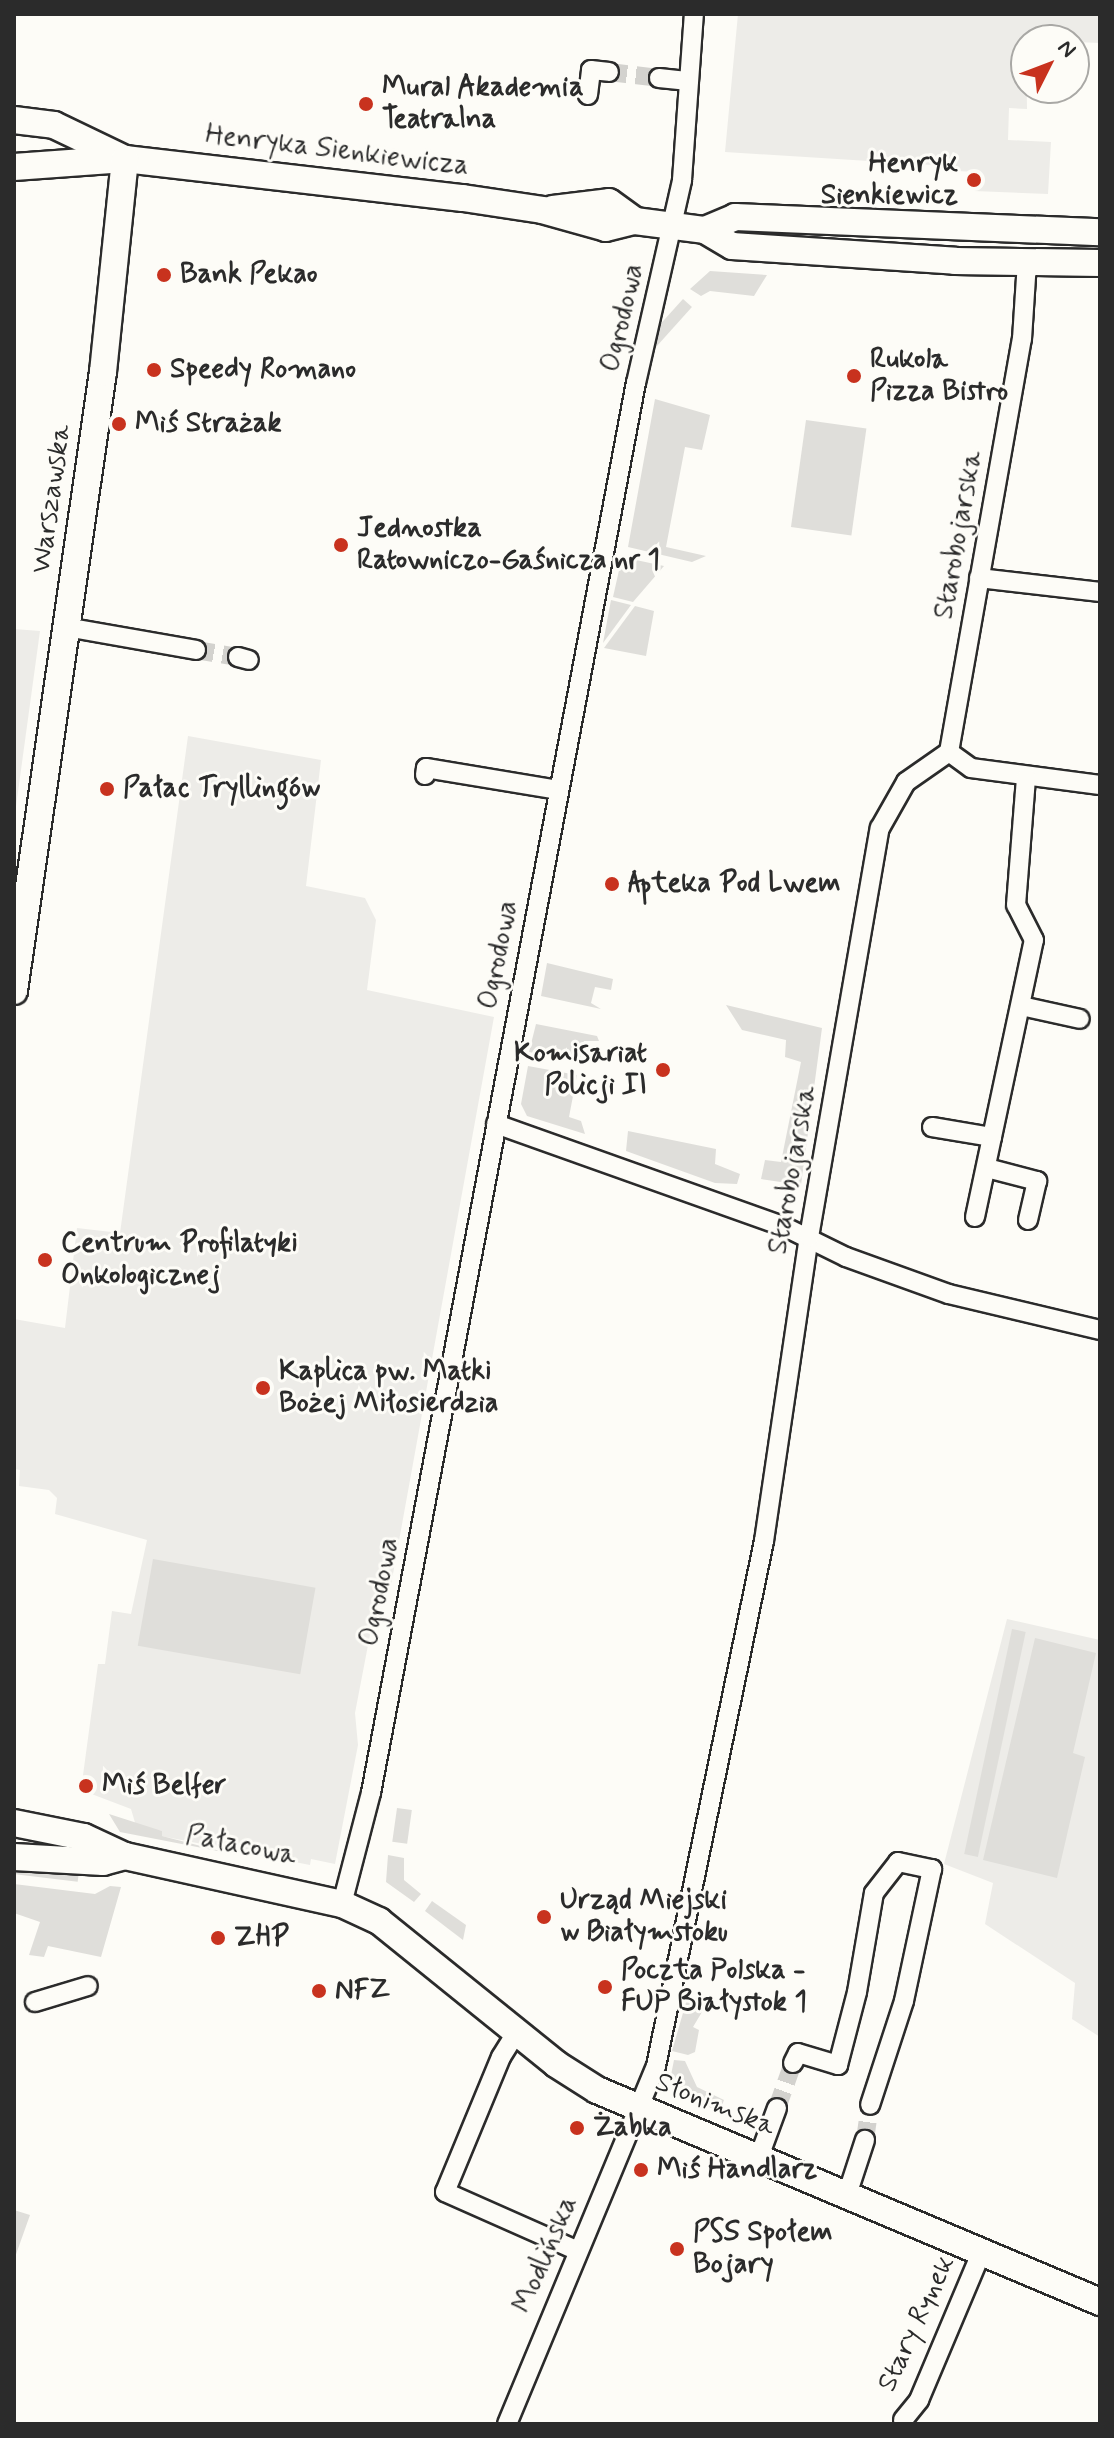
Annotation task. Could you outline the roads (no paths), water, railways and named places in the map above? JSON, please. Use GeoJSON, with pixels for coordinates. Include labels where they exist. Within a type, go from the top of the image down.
{"type":"FeatureCollection","features":[{"type":"Feature","properties":{"kind":"street","name":"Ogrodowa"},"geometry":{"type":"LineString","coordinates":[[342,1904],[375,1771],[638,373],[673,225],[694,14]]}},
{"type":"Feature","properties":{"kind":"street"},"geometry":{"type":"LineString","coordinates":[[588,95],[591,70],[609,72]]}},
{"type":"Feature","properties":{"kind":"street"},"geometry":{"type":"LineString","coordinates":[[659,78],[689,81]]}},
{"type":"Feature","properties":{"kind":"street","name":"Henryka Sienkiewicza"},"geometry":{"type":"LineString","coordinates":[[14,120],[54,125],[125,159]]}},
{"type":"Feature","properties":{"kind":"street","name":"Henryka Sienkiewicza"},"geometry":{"type":"LineString","coordinates":[[14,167],[125,159],[542,210],[606,228],[635,221],[673,225],[705,230],[732,246],[1100,263]]}},
{"type":"Feature","properties":{"kind":"street","name":"Warszawska"},"geometry":{"type":"LineString","coordinates":[[15,977],[110,318],[125,159]]}},
{"type":"Feature","properties":{"kind":"street","name":"Henryka Sienkiewicza"},"geometry":{"type":"LineString","coordinates":[[705,230],[735,217],[1100,232]]}},
{"type":"Feature","properties":{"kind":"street","name":"Starobojarska"},"geometry":{"type":"LineString","coordinates":[[639,2109],[656,2066],[762,1556],[809,1237],[880,828],[906,782],[949,752],[1022,339],[1027,262]]}},
{"type":"Feature","properties":{"kind":"street"},"geometry":{"type":"LineString","coordinates":[[979,578],[1100,592]]}},
{"type":"Feature","properties":{"kind":"street"},"geometry":{"type":"LineString","coordinates":[[66,627],[196,650]]}},
{"type":"Feature","properties":{"kind":"street"},"geometry":{"type":"LineString","coordinates":[[949,752],[971,768],[1100,785]]}},
{"type":"Feature","properties":{"kind":"street"},"geometry":{"type":"LineString","coordinates":[[425,775],[426,768],[559,790]]}},
{"type":"Feature","properties":{"kind":"street"},"geometry":{"type":"LineString","coordinates":[[975,1217],[1034,940],[1016,905],[1035,778]]}},
{"type":"Feature","properties":{"kind":"street"},"geometry":{"type":"LineString","coordinates":[[1021,1006],[1080,1019]]}},
{"type":"Feature","properties":{"kind":"street"},"geometry":{"type":"LineString","coordinates":[[496,1124],[809,1237],[846,1257],[949,1294],[1100,1330]]}},
{"type":"Feature","properties":{"kind":"street"},"geometry":{"type":"LineString","coordinates":[[932,1127],[992,1137]]}},
{"type":"Feature","properties":{"kind":"street"},"geometry":{"type":"LineString","coordinates":[[987,1168],[1037,1181],[1028,1220]]}},
{"type":"Feature","properties":{"kind":"street","name":"Pałacowa"},"geometry":{"type":"LineString","coordinates":[[14,1823],[84,1837],[125,1856],[281,1886],[342,1904]]}},
{"type":"Feature","properties":{"kind":"street","name":"Pałacowa"},"geometry":{"type":"LineString","coordinates":[[14,1857],[103,1862],[125,1856]]}},
{"type":"Feature","properties":{"kind":"street"},"geometry":{"type":"LineString","coordinates":[[793,2063],[798,2053],[838,2065],[857,1992],[874,1893],[898,1862],[932,1869],[904,2001],[870,2105]]}},
{"type":"Feature","properties":{"kind":"street","name":"Słonimska"},"geometry":{"type":"LineString","coordinates":[[342,1904],[379,1921],[422,1952],[516,2033],[587,2083],[639,2109],[1100,2302]]}},
{"type":"Feature","properties":{"kind":"street"},"geometry":{"type":"LineString","coordinates":[[35,2002],[88,1986]]}},
{"type":"Feature","properties":{"kind":"street"},"geometry":{"type":"LineString","coordinates":[[516,2033],[501,2057],[445,2192],[578,2251]]}},
{"type":"Feature","properties":{"kind":"street"},"geometry":{"type":"LineString","coordinates":[[759,2157],[777,2108]]}},
{"type":"Feature","properties":{"kind":"street","name":"Modlińska"},"geometry":{"type":"LineString","coordinates":[[515,2421],[578,2251],[639,2109]]}},
{"type":"Feature","properties":{"kind":"street"},"geometry":{"type":"LineString","coordinates":[[847,2195],[865,2140]]}},
{"type":"Feature","properties":{"kind":"street","name":"Stary Rynek"},"geometry":{"type":"LineString","coordinates":[[903,2420],[919,2400],[982,2251]]}},
{"type":"Feature","properties":{"kind":"tunnel"},"geometry":{"type":"LineString","coordinates":[[609,72],[659,78]]}},
{"type":"Feature","properties":{"kind":"tunnel"},"geometry":{"type":"LineString","coordinates":[[196,650],[238,657]]}},
{"type":"Feature","properties":{"kind":"tunnel"},"geometry":{"type":"LineString","coordinates":[[777,2108],[793,2063]]}},
{"type":"Feature","properties":{"kind":"tunnel"},"geometry":{"type":"LineString","coordinates":[[865,2140],[870,2105]]}},
{"type":"Feature","properties":{"kind":"place","name":"Mural Akademia Teatralna"},"geometry":{"type":"Point","coordinates":[366,104]}},
{"type":"Feature","properties":{"kind":"place","name":"Henryk Sienkiewicz"},"geometry":{"type":"Point","coordinates":[974,180]}},
{"type":"Feature","properties":{"kind":"place","name":"Bank Pekao"},"geometry":{"type":"Point","coordinates":[164,275]}},
{"type":"Feature","properties":{"kind":"place","name":"Speedy Romano"},"geometry":{"type":"Point","coordinates":[154,370]}},
{"type":"Feature","properties":{"kind":"place","name":"Rukola Pizza Bistro"},"geometry":{"type":"Point","coordinates":[854,376]}},
{"type":"Feature","properties":{"kind":"place","name":"Miś Strażak"},"geometry":{"type":"Point","coordinates":[119,424]}},
{"type":"Feature","properties":{"kind":"place","name":"Jednostka Ratowniczo-Gaśnicza nr 1"},"geometry":{"type":"Point","coordinates":[341,545]}},
{"type":"Feature","properties":{"kind":"place","name":"Pałac Tryllingów"},"geometry":{"type":"Point","coordinates":[107,789]}},
{"type":"Feature","properties":{"kind":"place","name":"Apteka Pod Lwem"},"geometry":{"type":"Point","coordinates":[612,884]}},
{"type":"Feature","properties":{"kind":"place","name":"Komisariat Policji II"},"geometry":{"type":"Point","coordinates":[663,1070]}},
{"type":"Feature","properties":{"kind":"place","name":"Centrum Profilatyki Onkologicznej"},"geometry":{"type":"Point","coordinates":[45,1260]}},
{"type":"Feature","properties":{"kind":"place","name":"Kaplica pw. Matki Bożej Miłosierdzia"},"geometry":{"type":"Point","coordinates":[263,1388]}},
{"type":"Feature","properties":{"kind":"place","name":"Miś Belfer"},"geometry":{"type":"Point","coordinates":[86,1786]}},
{"type":"Feature","properties":{"kind":"place","name":"Urząd Miejski w Białymstoku"},"geometry":{"type":"Point","coordinates":[544,1917]}},
{"type":"Feature","properties":{"kind":"place","name":"ZHP"},"geometry":{"type":"Point","coordinates":[218,1938]}},
{"type":"Feature","properties":{"kind":"place","name":"Poczta Polska - FUP Białystok 1"},"geometry":{"type":"Point","coordinates":[605,1987]}},
{"type":"Feature","properties":{"kind":"place","name":"NFZ"},"geometry":{"type":"Point","coordinates":[319,1991]}},
{"type":"Feature","properties":{"kind":"place","name":"Żabka"},"geometry":{"type":"Point","coordinates":[577,2128]}},
{"type":"Feature","properties":{"kind":"place","name":"Miś Handlarz"},"geometry":{"type":"Point","coordinates":[641,2170]}},
{"type":"Feature","properties":{"kind":"place","name":"PSS Społem Bojary"},"geometry":{"type":"Point","coordinates":[677,2249]}}]}
